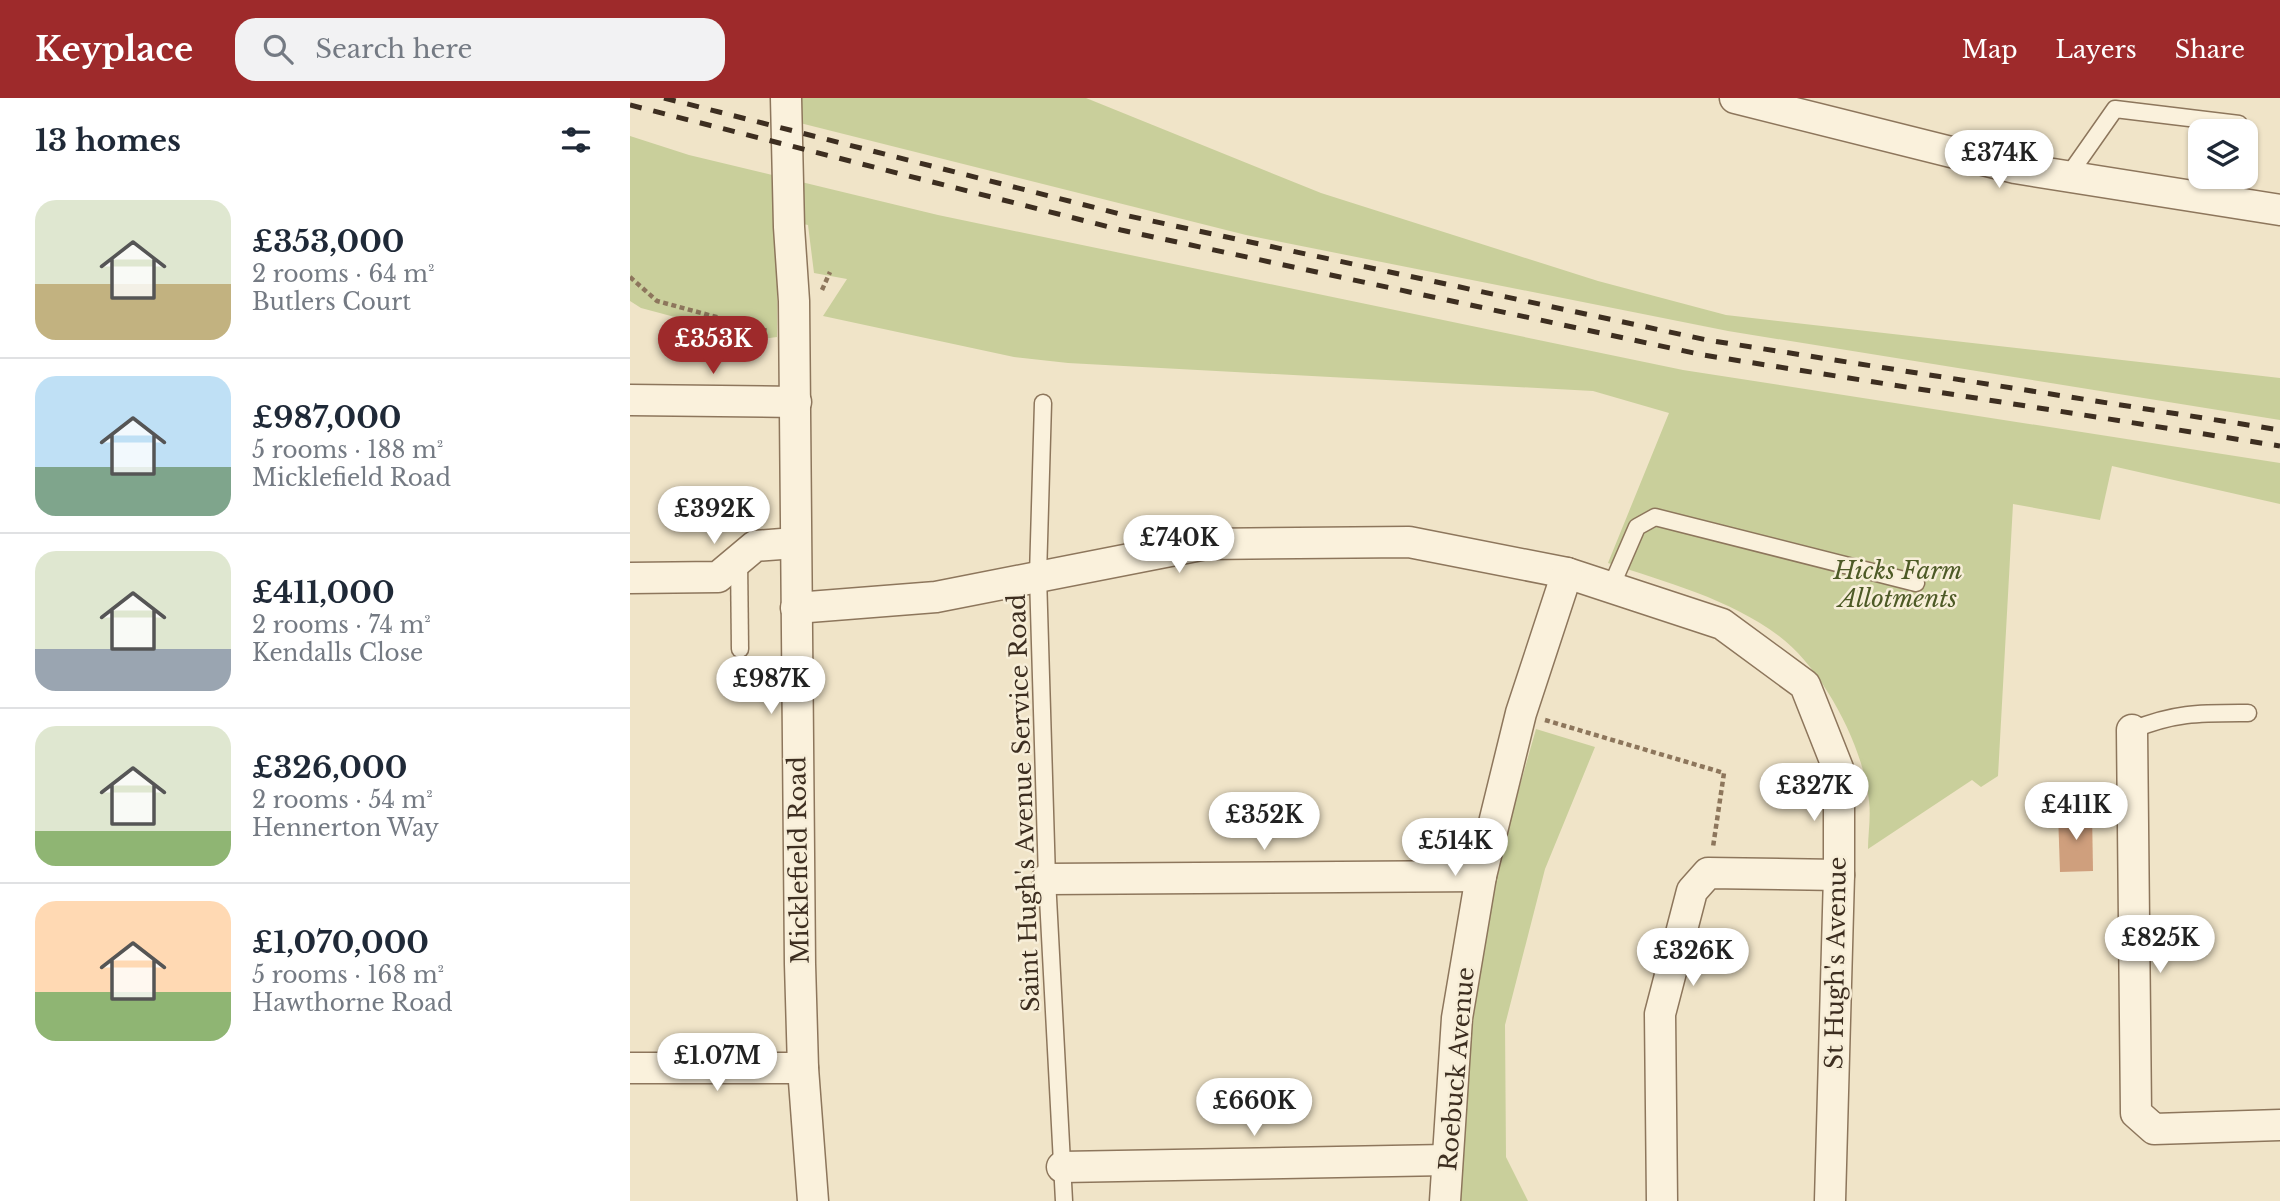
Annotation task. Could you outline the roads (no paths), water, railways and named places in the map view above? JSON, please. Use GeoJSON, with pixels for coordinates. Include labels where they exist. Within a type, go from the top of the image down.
{"type":"FeatureCollection","features":[{"type":"Feature","properties":{"kind":"street","name":"Micklefield Road"},"geometry":{"type":"LineString","coordinates":[[786,98],[796,402],[795,543],[803,1068],[813,1201]]}},
{"type":"Feature","properties":{"kind":"street"},"geometry":{"type":"LineString","coordinates":[[1752,101],[2015,167],[2280,210]]}},
{"type":"Feature","properties":{"kind":"street"},"geometry":{"type":"LineString","coordinates":[[630,400],[796,402]]}},
{"type":"Feature","properties":{"kind":"street","name":"St Hugh's Avenue"},"geometry":{"type":"LineString","coordinates":[[796,608],[936,597],[1206,544],[1409,542],[1567,573],[1722,624],[1805,685],[1839,771],[1839,875],[1830,1201]]}},
{"type":"Feature","properties":{"kind":"street"},"geometry":{"type":"LineString","coordinates":[[630,578],[718,577],[755,546],[795,543]]}},
{"type":"Feature","properties":{"kind":"street","name":"Roebuck Avenue"},"geometry":{"type":"LineString","coordinates":[[1445,1201],[1457,1018],[1481,876],[1521,713],[1567,573]]}},
{"type":"Feature","properties":{"kind":"street"},"geometry":{"type":"LineString","coordinates":[[2132,730],[2136,1113],[2154,1129],[2280,1125]]}},
{"type":"Feature","properties":{"kind":"street"},"geometry":{"type":"LineString","coordinates":[[1662,1201],[1660,1014],[1692,891],[1709,873],[1839,875]]}},
{"type":"Feature","properties":{"kind":"street"},"geometry":{"type":"LineString","coordinates":[[1048,879],[1481,876]]}},
{"type":"Feature","properties":{"kind":"street"},"geometry":{"type":"LineString","coordinates":[[630,1068],[803,1068]]}},
{"type":"Feature","properties":{"kind":"street"},"geometry":{"type":"LineString","coordinates":[[1062,1167],[1446,1160]]}},
{"type":"Feature","properties":{"kind":"lane"},"geometry":{"type":"LineString","coordinates":[[2068,176],[2115,109],[2198,119]]}},
{"type":"Feature","properties":{"kind":"lane","name":"Saint Hugh's Avenue Service Road"},"geometry":{"type":"LineString","coordinates":[[1043,403],[1038,576],[1048,879],[1064,1201]]}},
{"type":"Feature","properties":{"kind":"lane"},"geometry":{"type":"LineString","coordinates":[[1611,587],[1637,527],[1656,517],[1916,583]]}},
{"type":"Feature","properties":{"kind":"lane"},"geometry":{"type":"LineString","coordinates":[[739,559],[740,649]]}},
{"type":"Feature","properties":{"kind":"lane"},"geometry":{"type":"LineString","coordinates":[[2132,730],[2162,717],[2195,713],[2248,713]]}},
{"type":"Feature","properties":{"kind":"railway"},"geometry":{"type":"LineString","coordinates":[[664,98],[1124,215],[1707,340],[2280,430]]}},
{"type":"Feature","properties":{"kind":"railway"},"geometry":{"type":"LineString","coordinates":[[630,105],[1121,230],[1703,355],[2280,446]]}},
{"type":"Feature","properties":{"kind":"park label","name":"Hicks Farm Allotments"},"geometry":{"type":"Point","coordinates":[1898,585]}}]}
